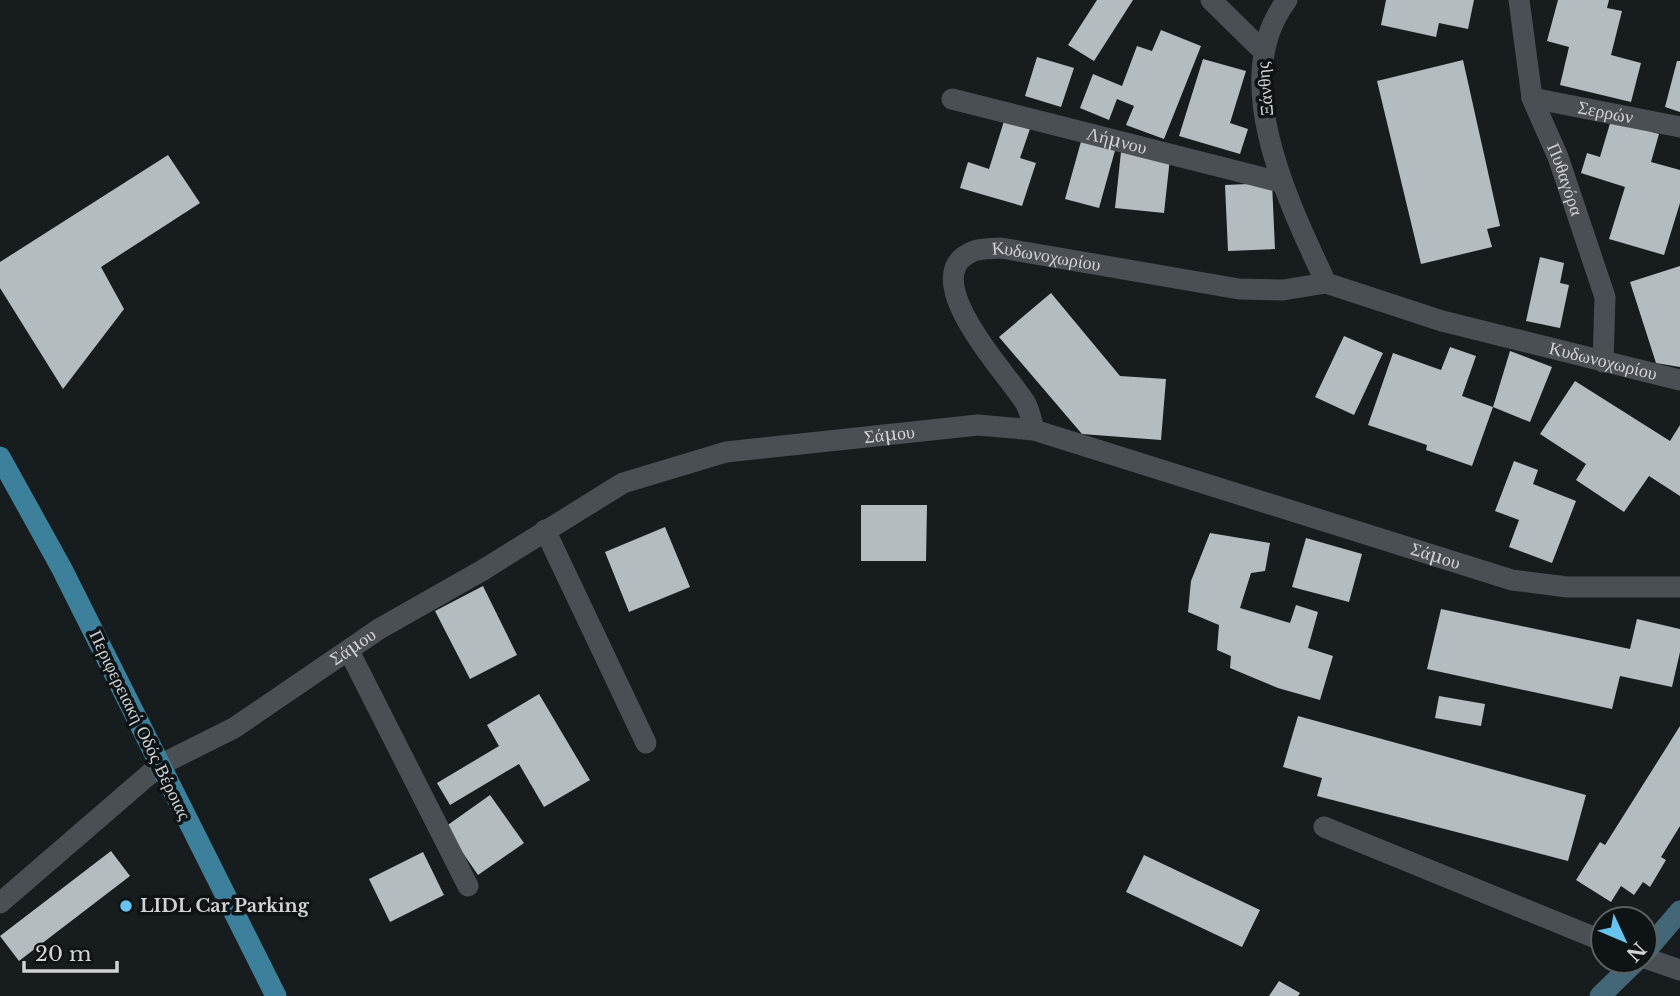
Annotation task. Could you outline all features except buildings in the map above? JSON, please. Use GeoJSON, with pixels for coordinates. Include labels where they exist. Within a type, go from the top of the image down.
{"type":"FeatureCollection","features":[{"type":"Feature","properties":{"kind":"main road","name":"Περιφερειακή Οδός Βέροιας"},"geometry":{"type":"LineString","coordinates":[[0,457],[62,569],[276,996]]}},
{"type":"Feature","properties":{"kind":"street"},"geometry":{"type":"LineString","coordinates":[[1211,0],[1262,50]]}},
{"type":"Feature","properties":{"kind":"street","name":"Ξάνθης"},"geometry":{"type":"LineString","coordinates":[[1280,182],[1264,94],[1262,50],[1287,0]]}},
{"type":"Feature","properties":{"kind":"street","name":"Πυθαγόρα"},"geometry":{"type":"LineString","coordinates":[[1518,0],[1532,98],[1558,157],[1605,297],[1603,362]]}},
{"type":"Feature","properties":{"kind":"street","name":"Σερρών"},"geometry":{"type":"LineString","coordinates":[[1532,98],[1680,127]]}},
{"type":"Feature","properties":{"kind":"street","name":"Λήμνου"},"geometry":{"type":"LineString","coordinates":[[952,99],[1280,182]]}},
{"type":"Feature","properties":{"kind":"street"},"geometry":{"type":"LineString","coordinates":[[1280,182],[1326,284]]}},
{"type":"Feature","properties":{"kind":"street","name":"Κυδωνοχωρίου"},"geometry":{"type":"LineString","coordinates":[[1034,430],[1027,406],[965,319],[953,289],[959,262],[974,251],[1001,248],[1239,289],[1283,290],[1326,284],[1443,321],[1680,380]]}},
{"type":"Feature","properties":{"kind":"street","name":"Σάμου"},"geometry":{"type":"LineString","coordinates":[[0,903],[160,765],[234,728],[379,629],[623,483],[726,452],[978,425],[1034,430],[1512,580],[1567,587],[1680,587]]}},
{"type":"Feature","properties":{"kind":"street"},"geometry":{"type":"LineString","coordinates":[[545,530],[646,743]]}},
{"type":"Feature","properties":{"kind":"street"},"geometry":{"type":"LineString","coordinates":[[349,651],[468,886]]}},
{"type":"Feature","properties":{"kind":"street"},"geometry":{"type":"LineString","coordinates":[[1324,827],[1589,935]]}},
{"type":"Feature","properties":{"kind":"street"},"geometry":{"type":"LineString","coordinates":[[1659,936],[1680,911]]}},
{"type":"Feature","properties":{"kind":"street"},"geometry":{"type":"LineString","coordinates":[[1659,963],[1680,970]]}},
{"type":"Feature","properties":{"kind":"street"},"geometry":{"type":"LineString","coordinates":[[1600,996],[1622,975]]}},
{"type":"Feature","properties":{"kind":"place","name":"LIDL Car Parking"},"geometry":{"type":"Point","coordinates":[126,906]}}]}
